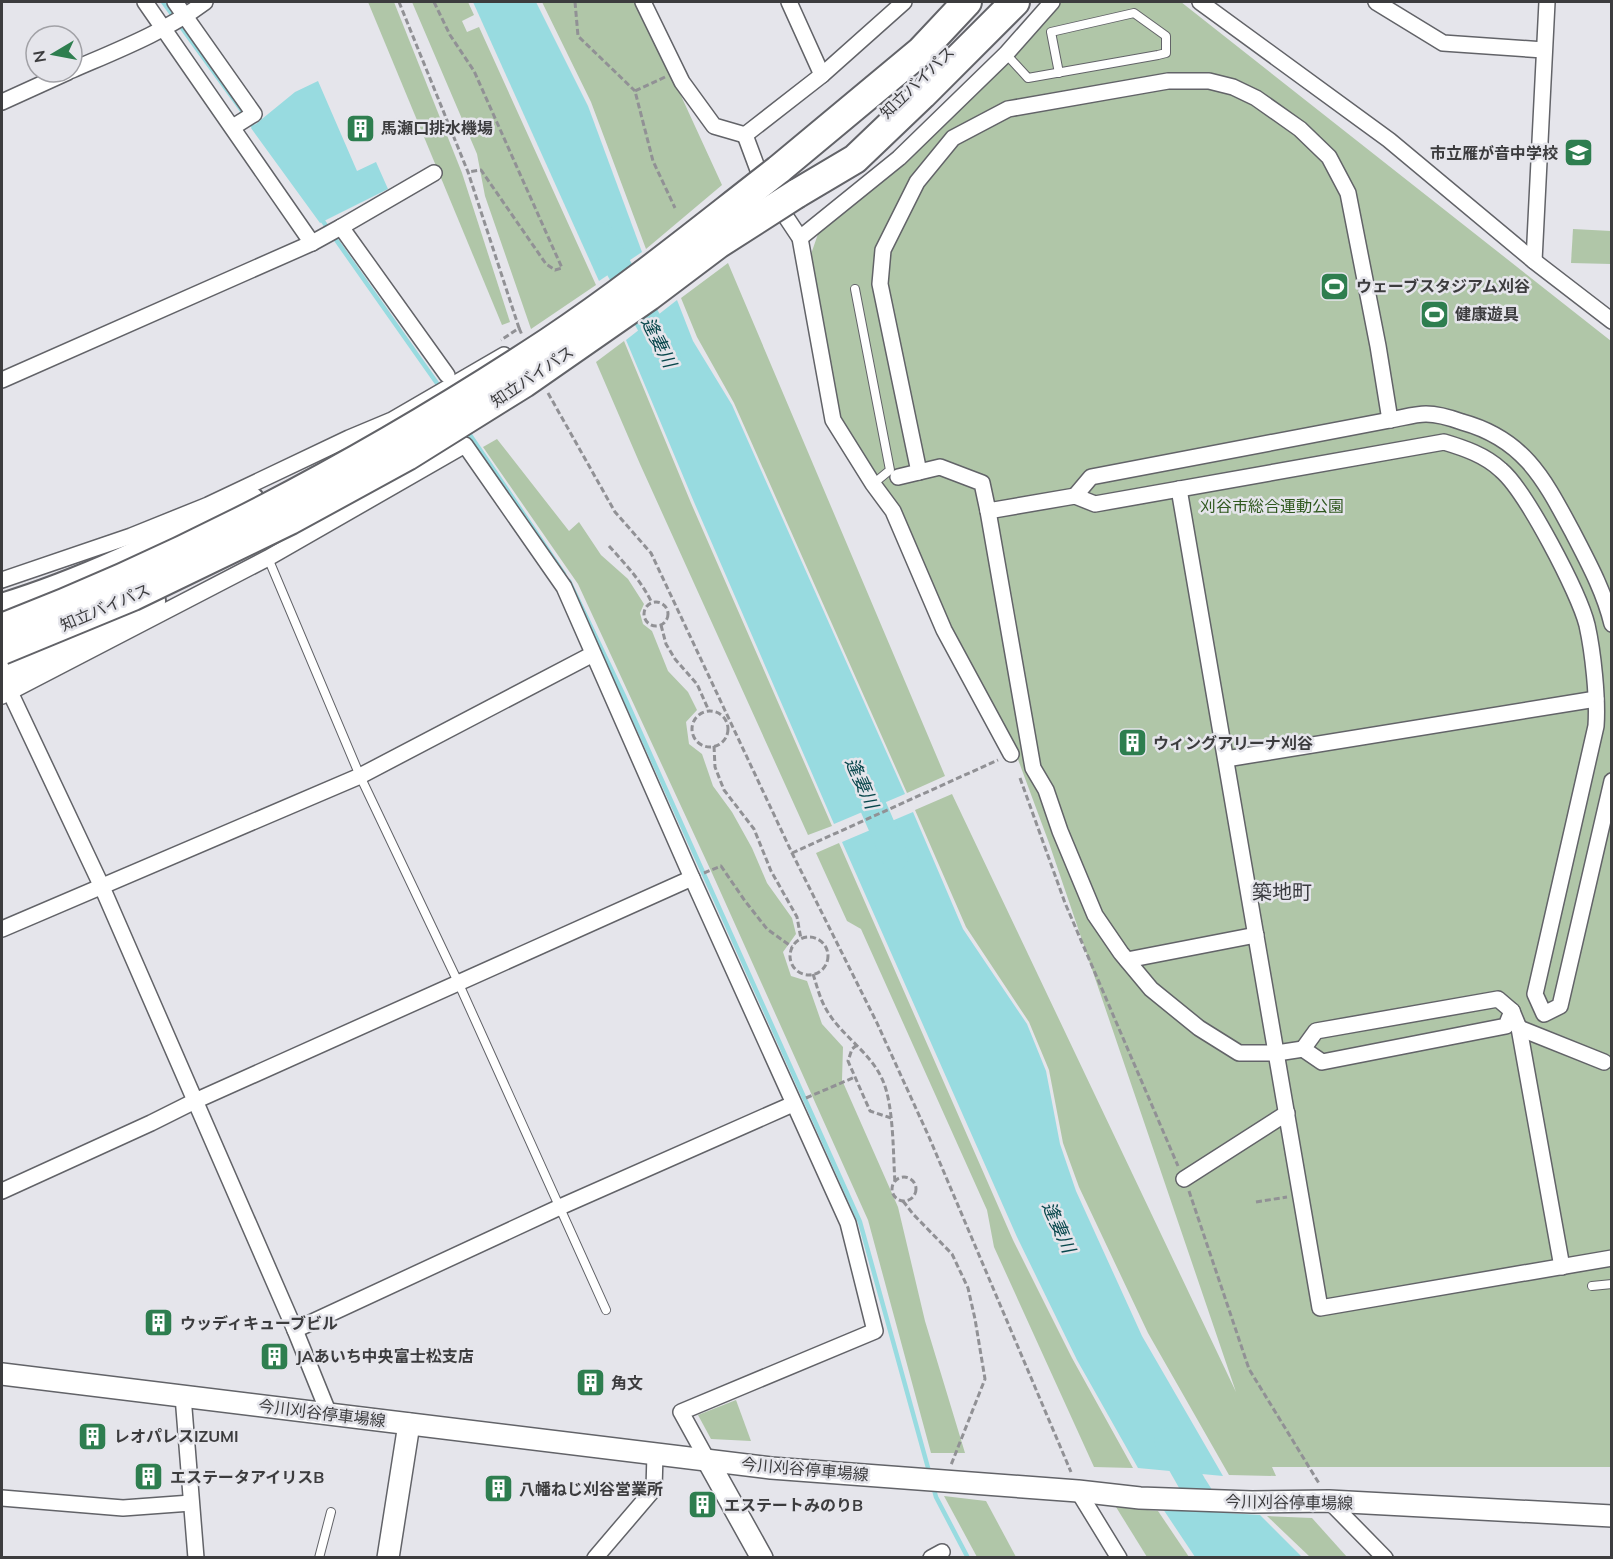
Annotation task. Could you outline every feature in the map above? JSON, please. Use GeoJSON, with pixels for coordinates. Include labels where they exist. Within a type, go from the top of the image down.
{"type":"FeatureCollection","features":[{"type":"Feature","properties":{"kind":"highway"},"geometry":{"type":"LineString","coordinates":[[921,51],[948,2]]}},
{"type":"Feature","properties":{"kind":"highway","name":"知立バイパス"},"geometry":{"type":"LineString","coordinates":[[2,628],[92,591],[262,511],[364,457],[550,341],[650,270],[768,170],[921,51],[967,2]]}},
{"type":"Feature","properties":{"kind":"highway","name":"知立バイパス"},"geometry":{"type":"LineString","coordinates":[[2,650],[133,596],[290,520],[417,450],[524,383],[649,296],[718,244],[789,202],[858,139],[996,2]]}},
{"type":"Feature","properties":{"kind":"highway"},"geometry":{"type":"LineString","coordinates":[[789,202],[855,159],[1015,2]]}},
{"type":"Feature","properties":{"kind":"highway"},"geometry":{"type":"LineString","coordinates":[[2,608],[63,588],[147,551],[289,482],[364,457]]}},
{"type":"Feature","properties":{"kind":"highway"},"geometry":{"type":"LineString","coordinates":[[4,687],[177,588],[200,564]]}},
{"type":"Feature","properties":{"kind":"main road","name":"今川刈谷停車場線"},"geometry":{"type":"LineString","coordinates":[[2,1374],[771,1468],[1078,1491],[1140,1498],[1252,1503],[1329,1501],[1611,1516]]}},
{"type":"Feature","properties":{"kind":"main road"},"geometry":{"type":"LineString","coordinates":[[388,1557],[409,1424]]}},
{"type":"Feature","properties":{"kind":"main road"},"geometry":{"type":"LineString","coordinates":[[708,1461],[762,1557]]}},
{"type":"Feature","properties":{"kind":"street"},"geometry":{"type":"LineString","coordinates":[[145,2],[312,243]]}},
{"type":"Feature","properties":{"kind":"street"},"geometry":{"type":"LineString","coordinates":[[175,2],[254,114],[233,128]]}},
{"type":"Feature","properties":{"kind":"street"},"geometry":{"type":"LineString","coordinates":[[84,65],[164,28],[205,2]]}},
{"type":"Feature","properties":{"kind":"street"},"geometry":{"type":"LineString","coordinates":[[643,2],[677,71],[714,126],[745,135],[768,170]]}},
{"type":"Feature","properties":{"kind":"street"},"geometry":{"type":"LineString","coordinates":[[789,2],[822,75]]}},
{"type":"Feature","properties":{"kind":"street"},"geometry":{"type":"LineString","coordinates":[[745,135],[822,75],[888,9],[904,2]]}},
{"type":"Feature","properties":{"kind":"street"},"geometry":{"type":"LineString","coordinates":[[800,238],[899,158],[1006,54],[1052,2]]}},
{"type":"Feature","properties":{"kind":"street"},"geometry":{"type":"LineString","coordinates":[[1376,2],[1402,9],[1443,43],[1544,50]]}},
{"type":"Feature","properties":{"kind":"street"},"geometry":{"type":"LineString","coordinates":[[1534,261],[1547,2]]}},
{"type":"Feature","properties":{"kind":"street"},"geometry":{"type":"LineString","coordinates":[[1210,5],[1389,140],[1534,261],[1611,321]]}},
{"type":"Feature","properties":{"kind":"street"},"geometry":{"type":"LineString","coordinates":[[919,472],[880,284],[883,250],[917,182],[953,138],[1008,109],[1168,81],[1209,81],[1256,98],[1300,129],[1329,157],[1348,193],[1390,420]]}},
{"type":"Feature","properties":{"kind":"street"},"geometry":{"type":"LineString","coordinates":[[2,102],[41,84]]}},
{"type":"Feature","properties":{"kind":"street"},"geometry":{"type":"LineString","coordinates":[[2,380],[312,243],[434,173]]}},
{"type":"Feature","properties":{"kind":"street"},"geometry":{"type":"LineString","coordinates":[[789,202],[800,238],[833,420],[873,484],[893,511],[944,630],[1011,754]]}},
{"type":"Feature","properties":{"kind":"street"},"geometry":{"type":"LineString","coordinates":[[341,227],[447,375]]}},
{"type":"Feature","properties":{"kind":"street"},"geometry":{"type":"LineString","coordinates":[[2,580],[131,536],[208,505],[392,420],[562,321],[653,253]]}},
{"type":"Feature","properties":{"kind":"street"},"geometry":{"type":"LineString","coordinates":[[1075,496],[1091,477],[1390,420],[1426,414],[1442,416],[1474,425],[1508,443],[1540,476],[1586,558],[1601,590],[1611,624]]}},
{"type":"Feature","properties":{"kind":"street"},"geometry":{"type":"LineString","coordinates":[[988,511],[1075,496],[1095,504],[1444,442],[1480,456],[1503,471],[1515,485],[1552,547],[1574,593],[1587,625],[1596,699],[1596,726],[1535,994],[1544,1014]]}},
{"type":"Feature","properties":{"kind":"street"},"geometry":{"type":"LineString","coordinates":[[329,1414],[295,1330],[102,888],[4,687],[268,558],[465,445],[564,587],[848,1223],[875,1331],[681,1412],[708,1461]]}},
{"type":"Feature","properties":{"kind":"street"},"geometry":{"type":"LineString","coordinates":[[898,477],[940,467],[982,483],[1034,768],[1046,790],[1060,831],[1095,915],[1151,989],[1199,1028],[1239,1053],[1277,1053],[1303,1049],[1322,1062],[1506,1026],[1512,1011]]}},
{"type":"Feature","properties":{"kind":"street"},"geometry":{"type":"LineString","coordinates":[[1179,489],[1320,1308],[1611,1258]]}},
{"type":"Feature","properties":{"kind":"street"},"geometry":{"type":"LineString","coordinates":[[2,929],[360,776],[593,654]]}},
{"type":"Feature","properties":{"kind":"street"},"geometry":{"type":"LineString","coordinates":[[1226,759],[1596,699]]}},
{"type":"Feature","properties":{"kind":"street"},"geometry":{"type":"LineString","coordinates":[[1519,1028],[1560,1006],[1609,807],[1611,781]]}},
{"type":"Feature","properties":{"kind":"street"},"geometry":{"type":"LineString","coordinates":[[2,1191],[195,1101],[692,878]]}},
{"type":"Feature","properties":{"kind":"street"},"geometry":{"type":"LineString","coordinates":[[1127,960],[1256,935]]}},
{"type":"Feature","properties":{"kind":"street"},"geometry":{"type":"LineString","coordinates":[[1303,1049],[1316,1031],[1498,999],[1512,1011],[1519,1028],[1562,1267]]}},
{"type":"Feature","properties":{"kind":"street"},"geometry":{"type":"LineString","coordinates":[[1519,1028],[1609,1066]]}},
{"type":"Feature","properties":{"kind":"street"},"geometry":{"type":"LineString","coordinates":[[295,1330],[560,1207],[793,1104]]}},
{"type":"Feature","properties":{"kind":"street"},"geometry":{"type":"LineString","coordinates":[[1184,1179],[1287,1113]]}},
{"type":"Feature","properties":{"kind":"street"},"geometry":{"type":"LineString","coordinates":[[183,1396],[196,1557]]}},
{"type":"Feature","properties":{"kind":"street"},"geometry":{"type":"LineString","coordinates":[[595,1557],[654,1489],[655,1454]]}},
{"type":"Feature","properties":{"kind":"street"},"geometry":{"type":"LineString","coordinates":[[1078,1491],[1119,1557]]}},
{"type":"Feature","properties":{"kind":"street"},"geometry":{"type":"LineString","coordinates":[[2,1498],[123,1508],[191,1503]]}},
{"type":"Feature","properties":{"kind":"street"},"geometry":{"type":"LineString","coordinates":[[1329,1501],[1385,1557]]}},
{"type":"Feature","properties":{"kind":"lane"},"geometry":{"type":"LineString","coordinates":[[1006,54],[1028,78],[1059,73],[1166,53],[1166,36],[1134,13],[1051,32],[1059,73]]}},
{"type":"Feature","properties":{"kind":"lane"},"geometry":{"type":"LineString","coordinates":[[855,289],[890,470],[873,484]]}},
{"type":"Feature","properties":{"kind":"lane"},"geometry":{"type":"LineString","coordinates":[[268,558],[360,776],[458,982],[606,1310]]}},
{"type":"Feature","properties":{"kind":"lane"},"geometry":{"type":"LineString","coordinates":[[1592,1286],[1611,1284]]}},
{"type":"Feature","properties":{"kind":"lane"},"geometry":{"type":"LineString","coordinates":[[319,1557],[331,1512]]}},
{"type":"Feature","properties":{"kind":"path"},"geometry":{"type":"LineString","coordinates":[[399,2],[468,172],[523,338]]}},
{"type":"Feature","properties":{"kind":"path"},"geometry":{"type":"LineString","coordinates":[[434,2],[450,35],[474,71],[562,268],[555,270],[546,264],[481,170],[468,172]]}},
{"type":"Feature","properties":{"kind":"path"},"geometry":{"type":"LineString","coordinates":[[574,2],[578,36],[635,92],[653,161],[675,208]]}},
{"type":"Feature","properties":{"kind":"path"},"geometry":{"type":"LineString","coordinates":[[635,92],[677,71]]}},
{"type":"Feature","properties":{"kind":"path"},"geometry":{"type":"LineString","coordinates":[[501,340],[519,328]]}},
{"type":"Feature","properties":{"kind":"path"},"geometry":{"type":"LineString","coordinates":[[546,388],[615,512],[651,553],[792,853],[877,1023],[929,1137],[1078,1491]]}},
{"type":"Feature","properties":{"kind":"path"},"geometry":{"type":"LineString","coordinates":[[609,546],[643,585],[652,603]]}},
{"type":"Feature","properties":{"kind":"path"},"geometry":{"type":"LineString","coordinates":[[652,603],[660,603],[666,608],[667,620],[662,625],[650,625],[645,620],[644,612],[652,603]]}},
{"type":"Feature","properties":{"kind":"path"},"geometry":{"type":"LineString","coordinates":[[662,625],[670,652],[697,684],[709,711]]}},
{"type":"Feature","properties":{"kind":"path"},"geometry":{"type":"LineString","coordinates":[[709,711],[721,715],[727,724],[727,736],[714,746],[703,745],[693,732],[695,720],[709,711]]}},
{"type":"Feature","properties":{"kind":"path"},"geometry":{"type":"LineString","coordinates":[[714,746],[715,767],[724,790],[754,829],[771,871],[797,917],[801,939]]}},
{"type":"Feature","properties":{"kind":"path"},"geometry":{"type":"LineString","coordinates":[[792,853],[1011,754],[1065,903],[1184,1179],[1249,1369],[1329,1501]]}},
{"type":"Feature","properties":{"kind":"path"},"geometry":{"type":"LineString","coordinates":[[722,866],[767,929],[792,947]]}},
{"type":"Feature","properties":{"kind":"path"},"geometry":{"type":"LineString","coordinates":[[801,939],[819,940],[826,950],[826,962],[819,972],[806,975],[795,969],[790,958],[792,947],[801,939]]}},
{"type":"Feature","properties":{"kind":"path"},"geometry":{"type":"LineString","coordinates":[[813,974],[826,1009],[844,1033],[864,1051],[883,1082],[891,1118],[894,1194],[952,1254],[968,1288],[985,1379],[952,1460],[949,1481]]}},
{"type":"Feature","properties":{"kind":"path"},"geometry":{"type":"LineString","coordinates":[[857,1045],[852,1050],[848,1061],[870,1111],[891,1118]]}},
{"type":"Feature","properties":{"kind":"path"},"geometry":{"type":"LineString","coordinates":[[809,1097],[855,1077]]}},
{"type":"Feature","properties":{"kind":"path"},"geometry":{"type":"LineString","coordinates":[[895,1183],[905,1177],[914,1183],[915,1194],[903,1201]]}},
{"type":"Feature","properties":{"kind":"path"},"geometry":{"type":"LineString","coordinates":[[1256,1202],[1301,1194]]}},
{"type":"Feature","properties":{"kind":"green space"},"geometry":{"type":"Polygon","coordinates":[[[368,2],[394,2],[462,173],[510,322],[502,325],[368,2]]]}},
{"type":"Feature","properties":{"kind":"green space"},"geometry":{"type":"Polygon","coordinates":[[[412,2],[468,2],[474,15],[462,21],[467,32],[479,27],[596,285],[531,329],[485,196],[477,154],[412,2]]]}},
{"type":"Feature","properties":{"kind":"green space"},"geometry":{"type":"Polygon","coordinates":[[[542,2],[638,2],[722,185],[646,249],[591,102],[542,2]]]}},
{"type":"Feature","properties":{"kind":"green space","name":"刈谷市総合運動公園"},"geometry":{"type":"Polygon","coordinates":[[[1059,2],[1181,2],[1611,341],[1611,1467],[1272,1467],[1276,1476],[1229,1475],[1148,1333],[1079,1187],[1063,1143],[1049,1070],[1029,1022],[966,927],[915,810],[952,794],[1236,1392],[1049,843],[1016,754],[840,420],[809,260],[819,231],[1016,49],[1059,2]]]}},
{"type":"Feature","properties":{"kind":"green space"},"geometry":{"type":"Polygon","coordinates":[[[1573,229],[1611,231],[1611,264],[1571,263],[1573,229]]]}},
{"type":"Feature","properties":{"kind":"green space"},"geometry":{"type":"Polygon","coordinates":[[[728,263],[945,776],[907,793],[734,403],[697,337],[681,298],[728,263]]]}},
{"type":"Feature","properties":{"kind":"green space"},"geometry":{"type":"Polygon","coordinates":[[[624,341],[691,503],[832,826],[808,835],[596,362],[624,341]]]}},
{"type":"Feature","properties":{"kind":"green space"},"geometry":{"type":"Polygon","coordinates":[[[497,439],[569,531],[579,522],[601,555],[628,579],[644,604],[640,613],[643,624],[652,631],[668,671],[688,692],[697,710],[686,722],[689,744],[702,754],[713,786],[732,812],[752,848],[767,883],[792,918],[796,934],[783,952],[791,976],[807,981],[822,1024],[843,1047],[842,1080],[898,1207],[925,1321],[965,1453],[931,1453],[868,1220],[712,873],[578,584],[483,447],[497,439]]]}},
{"type":"Feature","properties":{"kind":"green space"},"geometry":{"type":"Polygon","coordinates":[[[839,843],[1013,1240],[1072,1358],[1133,1468],[1094,1467],[994,1247],[987,1210],[861,929],[847,921],[816,853],[839,843]]]}},
{"type":"Feature","properties":{"kind":"green space"},"geometry":{"type":"Polygon","coordinates":[[[736,1400],[751,1441],[711,1439],[698,1415],[736,1400]]]}},
{"type":"Feature","properties":{"kind":"green space"},"geometry":{"type":"Polygon","coordinates":[[[944,1496],[986,1501],[1016,1557],[977,1557],[944,1496]]]}},
{"type":"Feature","properties":{"kind":"green space"},"geometry":{"type":"Polygon","coordinates":[[[1116,1507],[1158,1511],[1189,1557],[1147,1557],[1116,1507]]]}},
{"type":"Feature","properties":{"kind":"green space"},"geometry":{"type":"Polygon","coordinates":[[[1267,1516],[1312,1518],[1347,1557],[1310,1557],[1267,1516]]]}},
{"type":"Feature","properties":{"kind":"water"},"geometry":{"type":"Polygon","coordinates":[[[473,2],[536,2],[588,106],[642,252],[599,281],[473,2]]]}},
{"type":"Feature","properties":{"kind":"water"},"geometry":{"type":"Polygon","coordinates":[[[318,81],[357,171],[376,162],[388,189],[320,223],[251,128],[295,92],[318,81]]]}},
{"type":"Feature","properties":{"kind":"water"},"geometry":{"type":"Polygon","coordinates":[[[677,300],[693,341],[732,405],[905,794],[834,824],[626,340],[677,300]]]}},
{"type":"Feature","properties":{"kind":"water"},"geometry":{"type":"Polygon","coordinates":[[[913,812],[963,929],[1027,1024],[1046,1071],[1060,1144],[1076,1191],[1142,1336],[1223,1476],[1138,1468],[1077,1360],[1017,1237],[842,842],[913,812]]]}},
{"type":"Feature","properties":{"kind":"water"},"geometry":{"type":"Polygon","coordinates":[[[1163,1509],[1260,1515],[1302,1557],[1195,1557],[1163,1509]]]}},
{"type":"Feature","properties":{"kind":"waterway"},"geometry":{"type":"LineString","coordinates":[[163,2],[256,130]]}},
{"type":"Feature","properties":{"kind":"waterway"},"geometry":{"type":"LineString","coordinates":[[320,217],[441,389]]}},
{"type":"Feature","properties":{"kind":"waterway","name":"逢妻川"},"geometry":{"type":"LineString","coordinates":[[601,236],[667,355]]}},
{"type":"Feature","properties":{"kind":"waterway"},"geometry":{"type":"LineString","coordinates":[[466,429],[564,574]]}},
{"type":"Feature","properties":{"kind":"waterway"},"geometry":{"type":"LineString","coordinates":[[569,581],[624,696],[860,1222],[930,1475]]}},
{"type":"Feature","properties":{"kind":"waterway","name":"逢妻川"},"geometry":{"type":"LineString","coordinates":[[859,774],[895,857]]}},
{"type":"Feature","properties":{"kind":"waterway","name":"逢妻川"},"geometry":{"type":"LineString","coordinates":[[1168,1441],[1239,1558]]}},
{"type":"Feature","properties":{"kind":"waterway"},"geometry":{"type":"LineString","coordinates":[[933,1486],[936,1497],[968,1558]]}},
{"type":"Feature","properties":{"kind":"place","name":"馬瀬口排水機場"},"geometry":{"type":"Point","coordinates":[360,128]}},
{"type":"Feature","properties":{"kind":"place","name":"市立雁が音中学校"},"geometry":{"type":"Point","coordinates":[1579,153]}},
{"type":"Feature","properties":{"kind":"place","name":"ウェーブスタジアム刈谷"},"geometry":{"type":"Point","coordinates":[1335,286]}},
{"type":"Feature","properties":{"kind":"place","name":"健康遊具"},"geometry":{"type":"Point","coordinates":[1434,314]}},
{"type":"Feature","properties":{"kind":"place","name":"ウィングアリーナ刈谷"},"geometry":{"type":"Point","coordinates":[1132,743]}},
{"type":"Feature","properties":{"kind":"place","name":"ウッディキューブビル"},"geometry":{"type":"Point","coordinates":[159,1323]}},
{"type":"Feature","properties":{"kind":"place","name":"JAあいち中央富士松支店"},"geometry":{"type":"Point","coordinates":[275,1356]}},
{"type":"Feature","properties":{"kind":"place","name":"角文"},"geometry":{"type":"Point","coordinates":[590,1383]}},
{"type":"Feature","properties":{"kind":"place","name":"レオパレスIZUMI"},"geometry":{"type":"Point","coordinates":[93,1436]}},
{"type":"Feature","properties":{"kind":"place","name":"エステータアイリスB"},"geometry":{"type":"Point","coordinates":[149,1477]}},
{"type":"Feature","properties":{"kind":"place","name":"八幡ねじ刈谷営業所"},"geometry":{"type":"Point","coordinates":[498,1489]}},
{"type":"Feature","properties":{"kind":"place","name":"エステートみのりB"},"geometry":{"type":"Point","coordinates":[703,1505]}},
{"type":"Feature","properties":{"kind":"district","name":"築地町"},"geometry":{"type":"Point","coordinates":[1282,891]}}]}
